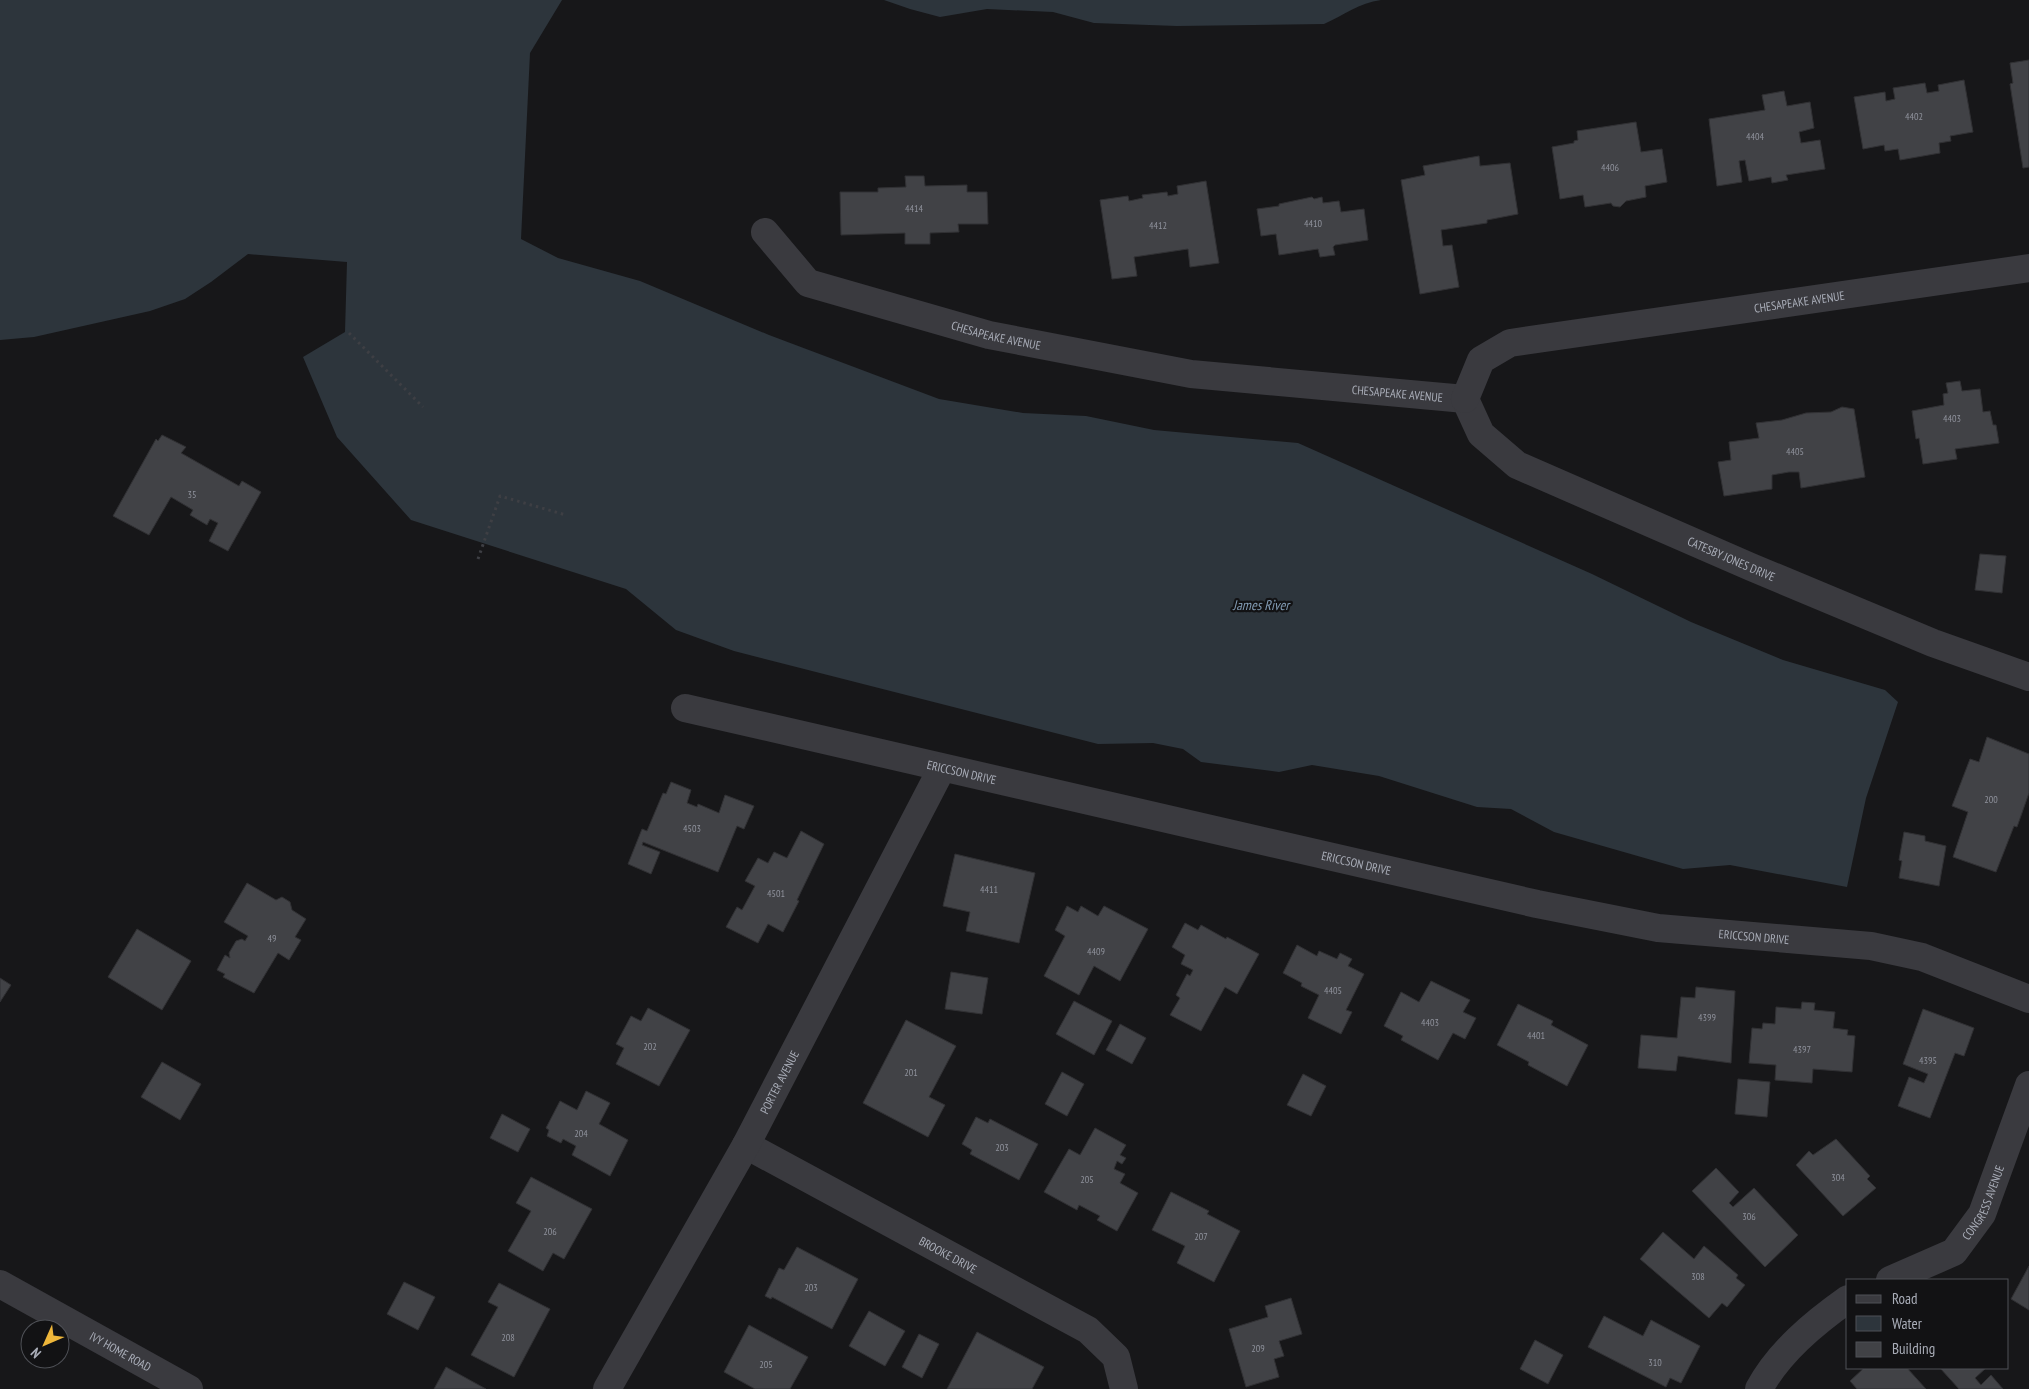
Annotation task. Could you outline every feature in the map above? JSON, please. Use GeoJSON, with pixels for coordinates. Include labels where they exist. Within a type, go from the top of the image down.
{"type":"FeatureCollection","features":[{"type":"Feature","properties":{"kind":"street","name":"CHESAPEAKE AVENUE"},"geometry":{"type":"LineString","coordinates":[[765,232],[808,283],[989,335],[1191,374],[1465,398],[1481,360],[1510,343],[2029,268]]}},
{"type":"Feature","properties":{"kind":"street","name":"CATESBY JONES DRIVE"},"geometry":{"type":"LineString","coordinates":[[1465,398],[1481,434],[1517,465],[1924,640],[2029,677]]}},
{"type":"Feature","properties":{"kind":"street","name":"ERICCSON DRIVE"},"geometry":{"type":"LineString","coordinates":[[685,708],[1528,902],[1658,928],[1880,948],[1922,957],[2029,999]]}},
{"type":"Feature","properties":{"kind":"street","name":"PORTER AVENUE"},"geometry":{"type":"LineString","coordinates":[[607,1389],[746,1145],[942,768]]}},
{"type":"Feature","properties":{"kind":"street","name":"CONGRESS AVENUE"},"geometry":{"type":"LineString","coordinates":[[1892,1279],[1954,1252],[1982,1214],[2029,1084]]}},
{"type":"Feature","properties":{"kind":"street","name":"BROOKE DRIVE"},"geometry":{"type":"LineString","coordinates":[[746,1145],[1088,1330],[1116,1356],[1124,1389]]}},
{"type":"Feature","properties":{"kind":"street","name":"IVY HOME ROAD"},"geometry":{"type":"LineString","coordinates":[[0,1284],[188,1389]]}},
{"type":"Feature","properties":{"kind":"street"},"geometry":{"type":"LineString","coordinates":[[1759,1389],[1768,1372],[1814,1323],[1846,1300]]}},
{"type":"Feature","properties":{"kind":"path"},"geometry":{"type":"LineString","coordinates":[[349,333],[423,407]]}},
{"type":"Feature","properties":{"kind":"path"},"geometry":{"type":"LineString","coordinates":[[478,559],[500,496],[566,515]]}},
{"type":"Feature","properties":{"kind":"water","name":"James River"},"geometry":{"type":"Polygon","coordinates":[[[0,0],[562,0],[530,53],[521,239],[558,258],[640,281],[769,335],[939,399],[1023,413],[1086,416],[1154,430],[1298,443],[1592,574],[1691,622],[1783,660],[1885,690],[1898,702],[1866,798],[1847,887],[1730,865],[1683,869],[1554,832],[1511,809],[1477,807],[1379,776],[1312,765],[1279,772],[1201,762],[1183,749],[1153,743],[1098,744],[734,651],[676,630],[626,589],[411,520],[337,437],[303,357],[345,332],[347,262],[248,254],[185,299],[150,311],[34,337],[0,340],[0,0]]]}},
{"type":"Feature","properties":{"kind":"water"},"geometry":{"type":"Polygon","coordinates":[[[884,0],[1381,0],[1359,7],[1324,24],[1177,26],[1094,23],[1053,12],[987,9],[940,17],[884,0]]]}},
{"type":"Feature","properties":{"kind":"building"},"geometry":{"type":"Polygon","coordinates":[[[2029,60],[2029,167],[2023,168],[2010,84],[2013,83],[2010,63],[2029,60]]]}},
{"type":"Feature","properties":{"kind":"building"},"geometry":{"type":"Polygon","coordinates":[[[1964,80],[1973,132],[1950,136],[1951,141],[1939,143],[1940,153],[1900,160],[1898,149],[1885,151],[1884,145],[1863,149],[1854,97],[1885,92],[1886,101],[1895,99],[1893,88],[1925,83],[1927,93],[1939,91],[1938,85],[1964,80]]]}},
{"type":"Feature","properties":{"kind":"building"},"geometry":{"type":"Polygon","coordinates":[[[1784,91],[1787,106],[1810,102],[1814,128],[1799,132],[1801,143],[1820,140],[1825,169],[1786,175],[1788,180],[1772,183],[1771,177],[1749,181],[1745,160],[1739,161],[1742,182],[1717,186],[1709,119],[1765,110],[1762,95],[1784,91]]]}},
{"type":"Feature","properties":{"kind":"building"},"geometry":{"type":"Polygon","coordinates":[[[1636,122],[1641,152],[1662,149],[1667,182],[1645,186],[1646,197],[1626,201],[1620,207],[1613,206],[1611,203],[1585,207],[1583,195],[1560,199],[1552,147],[1574,143],[1574,141],[1578,140],[1577,131],[1636,122]]]}},
{"type":"Feature","properties":{"kind":"building"},"geometry":{"type":"Polygon","coordinates":[[[1479,156],[1480,166],[1510,163],[1518,214],[1487,220],[1487,223],[1441,230],[1443,246],[1452,245],[1459,287],[1420,294],[1401,180],[1425,175],[1423,166],[1479,156]]]}},
{"type":"Feature","properties":{"kind":"building"},"geometry":{"type":"Polygon","coordinates":[[[905,176],[924,176],[925,186],[967,185],[967,192],[987,192],[988,224],[958,224],[959,232],[930,233],[930,244],[905,244],[905,233],[841,235],[840,192],[878,192],[878,188],[906,187],[905,176]]]}},
{"type":"Feature","properties":{"kind":"building"},"geometry":{"type":"Polygon","coordinates":[[[1206,181],[1219,263],[1190,267],[1188,249],[1134,257],[1137,276],[1112,279],[1100,200],[1128,196],[1129,201],[1143,198],[1142,195],[1167,192],[1168,196],[1178,194],[1177,186],[1206,181]]]}},
{"type":"Feature","properties":{"kind":"building"},"geometry":{"type":"Polygon","coordinates":[[[1312,197],[1314,199],[1322,197],[1323,203],[1339,201],[1341,212],[1364,209],[1368,240],[1335,245],[1333,247],[1335,255],[1320,257],[1318,249],[1279,255],[1276,234],[1261,236],[1257,209],[1279,206],[1279,204],[1312,197]]]}},
{"type":"Feature","properties":{"kind":"building"},"geometry":{"type":"Polygon","coordinates":[[[1960,381],[1962,391],[1980,389],[1983,412],[1990,411],[1993,425],[1996,425],[1999,443],[1955,449],[1957,459],[1923,464],[1919,438],[1916,439],[1912,411],[1944,405],[1943,394],[1948,393],[1946,383],[1960,381]]]}},
{"type":"Feature","properties":{"kind":"building"},"geometry":{"type":"Polygon","coordinates":[[[1842,407],[1854,409],[1865,477],[1801,488],[1799,472],[1789,472],[1772,475],[1772,489],[1724,496],[1718,462],[1731,460],[1729,442],[1759,438],[1756,423],[1782,420],[1806,413],[1831,412],[1842,407]]]}},
{"type":"Feature","properties":{"kind":"building"},"geometry":{"type":"Polygon","coordinates":[[[162,435],[186,447],[181,453],[239,486],[242,481],[261,492],[228,551],[209,541],[218,523],[210,519],[207,525],[190,515],[193,510],[171,497],[149,535],[113,516],[156,439],[158,441],[162,435]]]}},
{"type":"Feature","properties":{"kind":"building"},"geometry":{"type":"Polygon","coordinates":[[[1980,554],[2006,556],[2002,593],[1975,590],[1980,554]]]}},
{"type":"Feature","properties":{"kind":"building"},"geometry":{"type":"Polygon","coordinates":[[[1987,737],[2029,754],[2029,793],[2017,827],[2014,826],[1996,872],[1953,857],[1968,812],[1952,806],[1970,759],[1979,762],[1987,737]]]}},
{"type":"Feature","properties":{"kind":"building"},"geometry":{"type":"Polygon","coordinates":[[[671,782],[691,790],[687,803],[697,807],[698,804],[719,813],[725,795],[754,806],[744,829],[737,826],[718,872],[643,842],[642,845],[660,852],[651,874],[628,864],[642,829],[647,831],[663,793],[666,794],[671,782]]]}},
{"type":"Feature","properties":{"kind":"building"},"geometry":{"type":"Polygon","coordinates":[[[801,831],[824,844],[783,932],[768,924],[758,943],[726,927],[737,907],[742,910],[755,886],[745,881],[758,858],[768,863],[774,852],[787,858],[801,831]]]}},
{"type":"Feature","properties":{"kind":"building"},"geometry":{"type":"Polygon","coordinates":[[[1904,832],[1925,836],[1925,841],[1946,846],[1939,886],[1899,878],[1902,861],[1899,860],[1904,832]]]}},
{"type":"Feature","properties":{"kind":"building"},"geometry":{"type":"Polygon","coordinates":[[[955,854],[1035,873],[1019,943],[966,931],[970,912],[943,906],[955,854]]]}},
{"type":"Feature","properties":{"kind":"building"},"geometry":{"type":"Polygon","coordinates":[[[247,883],[276,900],[282,897],[290,902],[292,910],[306,919],[295,937],[301,940],[289,960],[278,953],[254,993],[223,977],[225,974],[217,970],[225,955],[230,958],[229,953],[236,941],[242,939],[245,941],[248,936],[224,922],[247,883]]]}},
{"type":"Feature","properties":{"kind":"building"},"geometry":{"type":"Polygon","coordinates":[[[1067,906],[1078,912],[1081,906],[1098,916],[1104,906],[1148,929],[1120,981],[1094,966],[1079,995],[1044,976],[1065,936],[1055,930],[1067,906]]]}},
{"type":"Feature","properties":{"kind":"building"},"geometry":{"type":"Polygon","coordinates":[[[1185,923],[1198,930],[1201,925],[1259,954],[1237,994],[1225,987],[1201,1031],[1170,1015],[1180,998],[1176,995],[1187,974],[1190,976],[1193,970],[1181,964],[1185,955],[1172,947],[1185,923]]]}},
{"type":"Feature","properties":{"kind":"building"},"geometry":{"type":"Polygon","coordinates":[[[137,929],[191,961],[162,1010],[108,977],[137,929]]]}},
{"type":"Feature","properties":{"kind":"building"},"geometry":{"type":"Polygon","coordinates":[[[1297,945],[1317,956],[1319,951],[1337,959],[1340,953],[1352,959],[1348,966],[1364,974],[1346,1010],[1352,1012],[1341,1034],[1308,1018],[1319,995],[1301,986],[1302,983],[1283,973],[1297,945]]]}},
{"type":"Feature","properties":{"kind":"building"},"geometry":{"type":"Polygon","coordinates":[[[951,972],[988,978],[982,1014],[945,1009],[951,972]]]}},
{"type":"Feature","properties":{"kind":"building"},"geometry":{"type":"Polygon","coordinates":[[[0,978],[11,985],[0,1002],[0,978]]]}},
{"type":"Feature","properties":{"kind":"building"},"geometry":{"type":"Polygon","coordinates":[[[1431,981],[1470,1000],[1463,1012],[1476,1018],[1465,1039],[1453,1033],[1438,1060],[1401,1040],[1403,1036],[1384,1026],[1401,992],[1419,1002],[1431,981]]]}},
{"type":"Feature","properties":{"kind":"building"},"geometry":{"type":"Polygon","coordinates":[[[1696,987],[1735,991],[1731,1063],[1678,1056],[1676,1071],[1638,1068],[1641,1035],[1677,1038],[1681,997],[1695,998],[1696,987]]]}},
{"type":"Feature","properties":{"kind":"building"},"geometry":{"type":"Polygon","coordinates":[[[1074,1001],[1112,1021],[1094,1055],[1056,1034],[1074,1001]]]}},
{"type":"Feature","properties":{"kind":"building"},"geometry":{"type":"Polygon","coordinates":[[[1802,1002],[1815,1003],[1814,1010],[1835,1012],[1833,1028],[1848,1030],[1847,1035],[1855,1036],[1852,1072],[1813,1069],[1812,1083],[1775,1080],[1776,1065],[1749,1063],[1752,1028],[1762,1029],[1763,1023],[1775,1024],[1776,1007],[1801,1009],[1802,1002]]]}},
{"type":"Feature","properties":{"kind":"building"},"geometry":{"type":"Polygon","coordinates":[[[1518,1004],[1553,1021],[1551,1025],[1588,1045],[1567,1086],[1528,1065],[1529,1062],[1497,1045],[1518,1004]]]}},
{"type":"Feature","properties":{"kind":"building"},"geometry":{"type":"Polygon","coordinates":[[[648,1008],[690,1030],[659,1086],[616,1064],[624,1048],[616,1044],[631,1016],[641,1021],[648,1008]]]}},
{"type":"Feature","properties":{"kind":"building"},"geometry":{"type":"Polygon","coordinates":[[[1923,1009],[1974,1028],[1964,1056],[1955,1053],[1930,1118],[1898,1106],[1909,1077],[1924,1083],[1928,1074],[1903,1064],[1923,1009]]]}},
{"type":"Feature","properties":{"kind":"building"},"geometry":{"type":"Polygon","coordinates":[[[906,1020],[956,1046],[929,1097],[945,1105],[928,1137],[863,1103],[906,1020]]]}},
{"type":"Feature","properties":{"kind":"building"},"geometry":{"type":"Polygon","coordinates":[[[1120,1024],[1146,1038],[1132,1064],[1106,1050],[1120,1024]]]}},
{"type":"Feature","properties":{"kind":"building"},"geometry":{"type":"Polygon","coordinates":[[[162,1062],[201,1084],[180,1120],[141,1097],[162,1062]]]}},
{"type":"Feature","properties":{"kind":"building"},"geometry":{"type":"Polygon","coordinates":[[[1062,1072],[1084,1084],[1067,1116],[1045,1104],[1062,1072]]]}},
{"type":"Feature","properties":{"kind":"building"},"geometry":{"type":"Polygon","coordinates":[[[1303,1074],[1326,1086],[1311,1116],[1287,1105],[1303,1074]]]}},
{"type":"Feature","properties":{"kind":"building"},"geometry":{"type":"Polygon","coordinates":[[[1738,1079],[1770,1082],[1767,1117],[1735,1114],[1738,1079]]]}},
{"type":"Feature","properties":{"kind":"building"},"geometry":{"type":"Polygon","coordinates":[[[586,1091],[610,1103],[599,1124],[628,1140],[610,1176],[572,1155],[576,1146],[563,1139],[561,1143],[547,1136],[549,1130],[546,1128],[560,1101],[577,1110],[586,1091]]]}},
{"type":"Feature","properties":{"kind":"building"},"geometry":{"type":"Polygon","coordinates":[[[502,1114],[530,1129],[518,1152],[490,1138],[502,1114]]]}},
{"type":"Feature","properties":{"kind":"building"},"geometry":{"type":"Polygon","coordinates":[[[976,1117],[988,1123],[990,1119],[1038,1144],[1019,1180],[970,1154],[972,1150],[962,1144],[976,1117]]]}},
{"type":"Feature","properties":{"kind":"building"},"geometry":{"type":"Polygon","coordinates":[[[1095,1128],[1126,1145],[1120,1155],[1126,1158],[1122,1164],[1117,1161],[1114,1169],[1125,1174],[1120,1183],[1138,1193],[1117,1231],[1097,1220],[1100,1216],[1079,1205],[1077,1210],[1044,1192],[1069,1149],[1080,1155],[1095,1128]]]}},
{"type":"Feature","properties":{"kind":"building"},"geometry":{"type":"Polygon","coordinates":[[[1836,1139],[1870,1176],[1867,1179],[1876,1188],[1843,1216],[1796,1165],[1809,1151],[1813,1155],[1836,1139]]]}},
{"type":"Feature","properties":{"kind":"building"},"geometry":{"type":"Polygon","coordinates":[[[1716,1168],[1739,1192],[1729,1203],[1733,1207],[1754,1188],[1798,1235],[1765,1267],[1692,1191],[1716,1168]]]}},
{"type":"Feature","properties":{"kind":"building"},"geometry":{"type":"Polygon","coordinates":[[[531,1177],[592,1209],[564,1259],[553,1253],[543,1271],[508,1251],[531,1211],[516,1203],[531,1177]]]}},
{"type":"Feature","properties":{"kind":"building"},"geometry":{"type":"Polygon","coordinates":[[[1171,1192],[1209,1211],[1207,1214],[1240,1231],[1214,1282],[1177,1263],[1185,1246],[1152,1230],[1171,1192]]]}},
{"type":"Feature","properties":{"kind":"building"},"geometry":{"type":"Polygon","coordinates":[[[1663,1232],[1694,1259],[1704,1246],[1738,1275],[1736,1278],[1745,1285],[1727,1307],[1722,1303],[1709,1318],[1640,1259],[1663,1232]]]}},
{"type":"Feature","properties":{"kind":"building"},"geometry":{"type":"Polygon","coordinates":[[[797,1247],[858,1279],[832,1329],[772,1297],[771,1299],[765,1296],[779,1268],[784,1270],[797,1247]]]}},
{"type":"Feature","properties":{"kind":"building"},"geometry":{"type":"Polygon","coordinates":[[[2029,1266],[2029,1310],[2011,1299],[2029,1266]]]}},
{"type":"Feature","properties":{"kind":"building"},"geometry":{"type":"Polygon","coordinates":[[[404,1282],[435,1297],[418,1330],[387,1314],[404,1282]]]}},
{"type":"Feature","properties":{"kind":"building"},"geometry":{"type":"Polygon","coordinates":[[[499,1283],[550,1309],[514,1377],[471,1355],[498,1307],[488,1302],[499,1283]]]}},
{"type":"Feature","properties":{"kind":"building"},"geometry":{"type":"Polygon","coordinates":[[[1291,1298],[1302,1334],[1279,1341],[1284,1356],[1274,1359],[1279,1377],[1246,1387],[1229,1329],[1268,1317],[1265,1306],[1291,1298]]]}},
{"type":"Feature","properties":{"kind":"building"},"geometry":{"type":"Polygon","coordinates":[[[869,1311],[905,1331],[885,1366],[849,1346],[869,1311]]]}},
{"type":"Feature","properties":{"kind":"building"},"geometry":{"type":"Polygon","coordinates":[[[1604,1316],[1643,1336],[1651,1320],[1700,1346],[1681,1383],[1670,1378],[1666,1387],[1588,1347],[1604,1316]]]}},
{"type":"Feature","properties":{"kind":"building"},"geometry":{"type":"Polygon","coordinates":[[[749,1325],[808,1357],[790,1389],[755,1389],[724,1372],[749,1325]]]}},
{"type":"Feature","properties":{"kind":"building"},"geometry":{"type":"Polygon","coordinates":[[[977,1332],[1044,1367],[1032,1389],[947,1389],[977,1332]]]}},
{"type":"Feature","properties":{"kind":"building"},"geometry":{"type":"Polygon","coordinates":[[[919,1334],[939,1344],[922,1378],[902,1367],[919,1334]]]}},
{"type":"Feature","properties":{"kind":"building"},"geometry":{"type":"Polygon","coordinates":[[[1535,1340],[1563,1355],[1548,1384],[1520,1369],[1535,1340]]]}},
{"type":"Feature","properties":{"kind":"building"},"geometry":{"type":"Polygon","coordinates":[[[446,1367],[486,1389],[434,1389],[446,1367]]]}},
{"type":"Feature","properties":{"kind":"building"},"geometry":{"type":"Polygon","coordinates":[[[1863,1369],[1908,1369],[1926,1389],[1857,1389],[1850,1381],[1863,1369]]]}},
{"type":"Feature","properties":{"kind":"building"},"geometry":{"type":"Polygon","coordinates":[[[1941,1369],[1985,1369],[1975,1378],[1981,1385],[1991,1375],[2003,1389],[1959,1389],[1941,1369]]]}}]}
